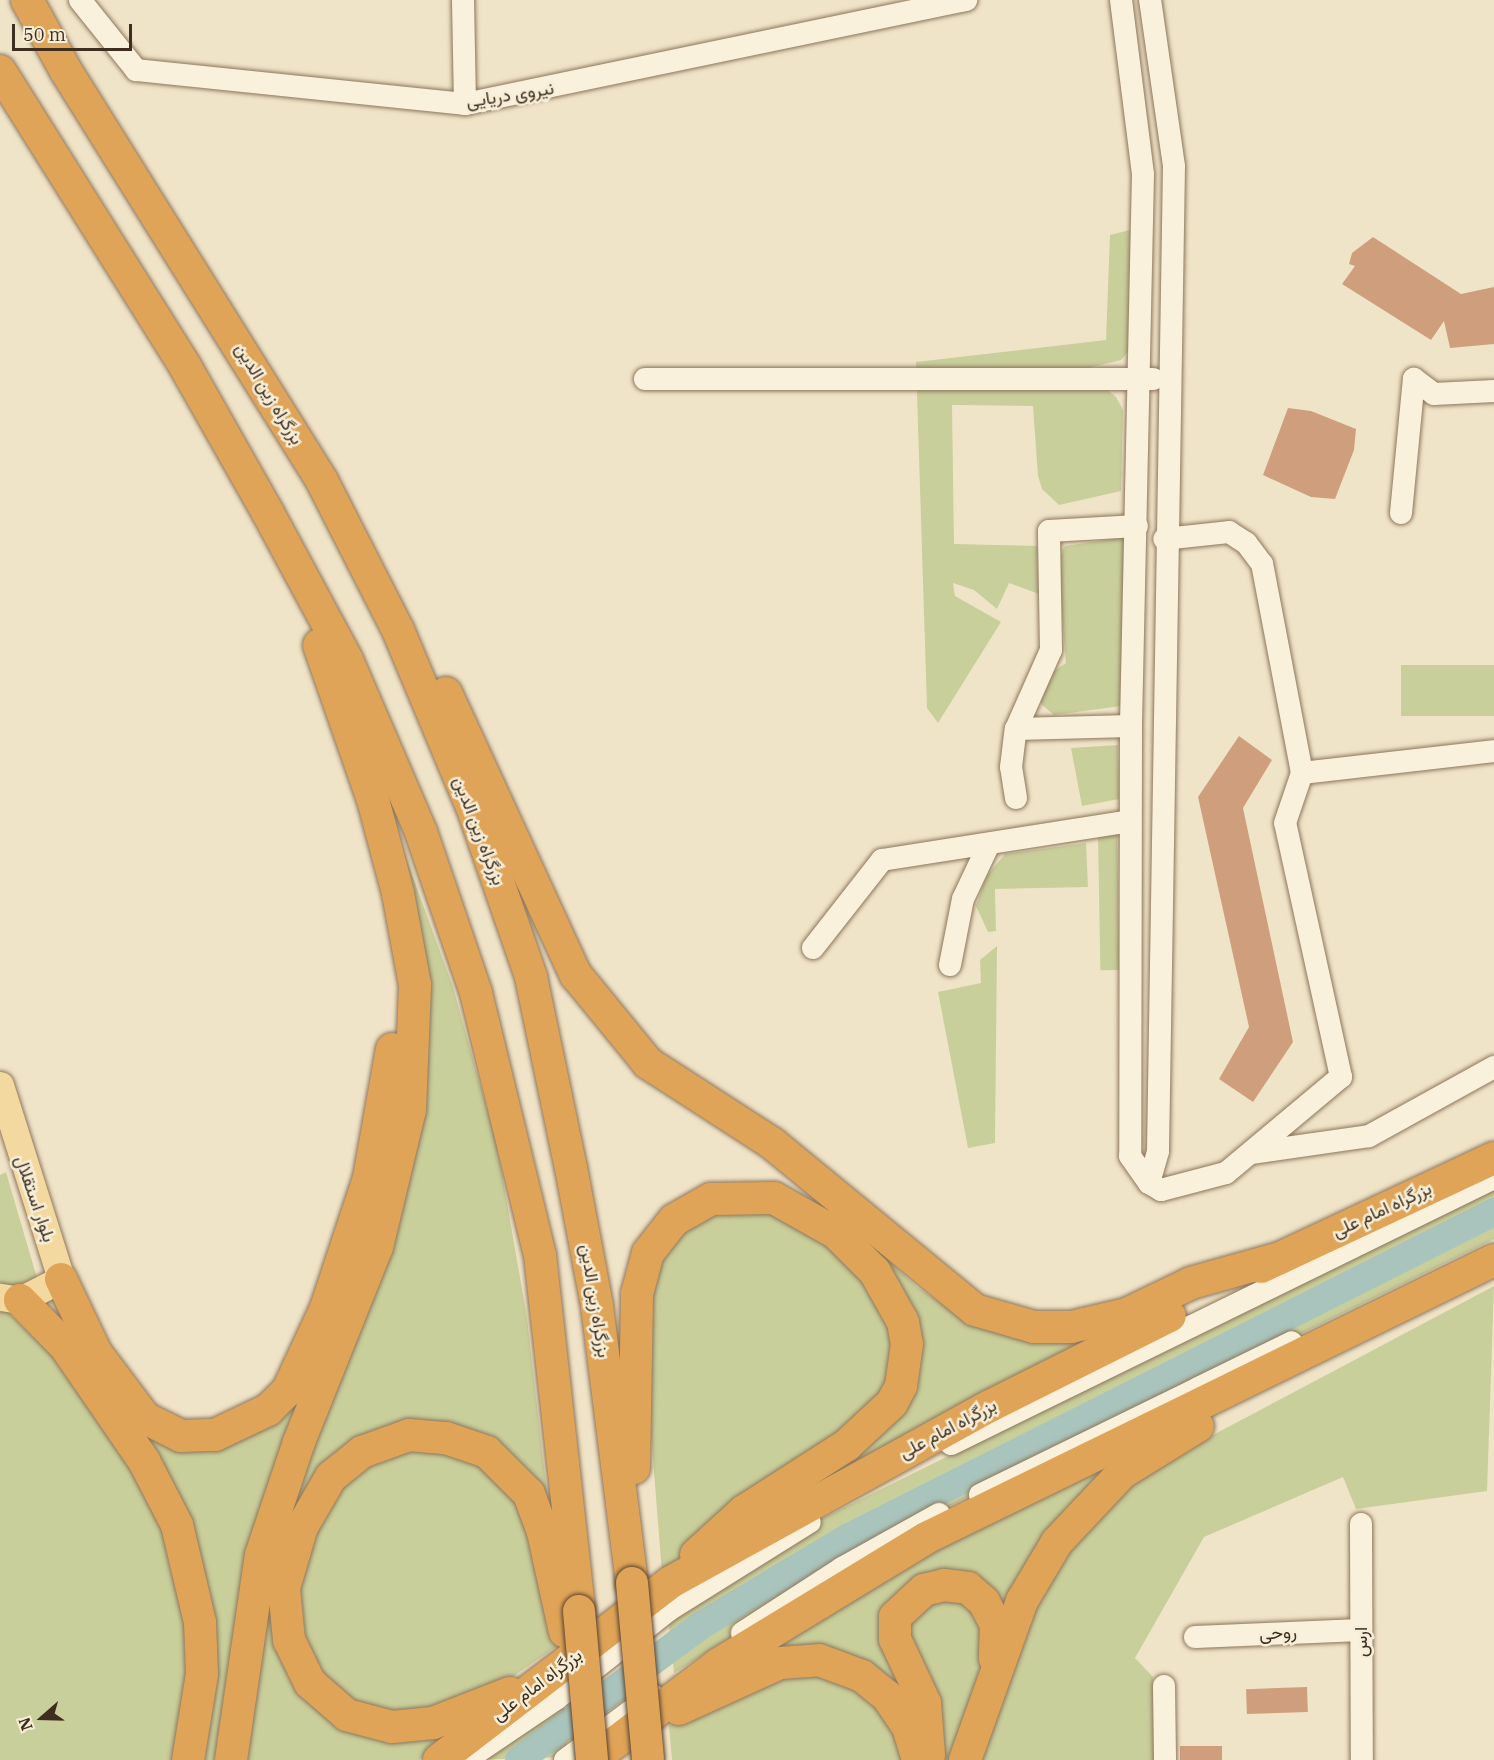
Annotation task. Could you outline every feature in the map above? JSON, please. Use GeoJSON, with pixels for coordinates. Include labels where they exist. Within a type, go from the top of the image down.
{"type":"FeatureCollection","features":[{"type":"Feature","properties":{"kind":"highway","name":"بزرگراه زین الدین"},"geometry":{"type":"LineString","coordinates":[[27,0],[66,71],[322,481],[390,615],[474,812],[531,976],[597,1306],[632,1583],[649,1759]]}},
{"type":"Feature","properties":{"kind":"highway"},"geometry":{"type":"LineString","coordinates":[[0,71],[186,368],[281,538],[365,703],[421,832],[477,993],[540,1255],[572,1622],[587,1701],[592,1760]]}},
{"type":"Feature","properties":{"kind":"highway"},"geometry":{"type":"LineString","coordinates":[[231,1760],[240,1730],[261,1555],[298,1442],[377,1247],[397,1179],[410,1110],[415,985],[402,916],[373,800],[281,538]]}},
{"type":"Feature","properties":{"kind":"highway"},"geometry":{"type":"LineString","coordinates":[[390,615],[434,668],[576,975],[648,1063],[773,1144],[942,1288],[997,1320],[1071,1327],[1127,1314],[1191,1283],[1280,1258]]}},
{"type":"Feature","properties":{"kind":"highway"},"geometry":{"type":"LineString","coordinates":[[32,1290],[96,1353],[145,1418],[182,1436],[215,1435],[246,1424],[288,1390],[326,1308],[384,1116],[402,916]]}},
{"type":"Feature","properties":{"kind":"highway","name":"بزرگراه امام علی"},"geometry":{"type":"LineString","coordinates":[[439,1760],[670,1582],[990,1406],[1280,1258],[1494,1158]]}},
{"type":"Feature","properties":{"kind":"highway"},"geometry":{"type":"LineString","coordinates":[[632,1583],[637,1293],[648,1253],[674,1220],[711,1198],[774,1198],[836,1233],[875,1272],[903,1322],[907,1344],[901,1386],[868,1429],[744,1511],[670,1582]]}},
{"type":"Feature","properties":{"kind":"highway"},"geometry":{"type":"LineString","coordinates":[[592,1760],[719,1664],[926,1538],[1375,1314],[1494,1260]]}},
{"type":"Feature","properties":{"kind":"highway"},"geometry":{"type":"LineString","coordinates":[[32,1290],[65,1346],[144,1461],[177,1525],[200,1622],[202,1674],[188,1760]]}},
{"type":"Feature","properties":{"kind":"highway"},"geometry":{"type":"LineString","coordinates":[[965,1760],[995,1670],[1040,1568],[1101,1492],[1146,1456],[1267,1391],[1375,1314]]}},
{"type":"Feature","properties":{"kind":"highway"},"geometry":{"type":"LineString","coordinates":[[547,1678],[433,1723],[392,1727],[347,1715],[310,1683],[288,1640],[284,1588],[302,1527],[332,1477],[373,1446],[420,1435],[472,1444],[500,1461],[529,1494],[572,1622]]}},
{"type":"Feature","properties":{"kind":"highway"},"geometry":{"type":"LineString","coordinates":[[929,1760],[925,1703],[895,1639],[895,1617],[906,1602],[944,1585],[968,1587],[984,1602],[996,1625],[995,1670]]}},
{"type":"Feature","properties":{"kind":"highway"},"geometry":{"type":"LineString","coordinates":[[636,1725],[767,1667],[819,1660],[855,1672],[887,1696],[908,1727],[918,1760]]}},
{"type":"Feature","properties":{"kind":"main road","name":"بلوار استقلال"},"geometry":{"type":"LineString","coordinates":[[0,1085],[6,1151],[32,1290]]}},
{"type":"Feature","properties":{"kind":"street","name":"نیروی دریایی"},"geometry":{"type":"LineString","coordinates":[[80,0],[136,70],[465,104],[966,0]]}},
{"type":"Feature","properties":{"kind":"street"},"geometry":{"type":"LineString","coordinates":[[464,0],[465,104]]}},
{"type":"Feature","properties":{"kind":"street"},"geometry":{"type":"LineString","coordinates":[[1121,0],[1143,174],[1131,726],[1130,1156],[1149,1183],[1161,1190],[1226,1173],[1341,1077],[1285,823],[1302,773],[1262,564],[1246,543],[1228,532],[1164,539]]}},
{"type":"Feature","properties":{"kind":"street"},"geometry":{"type":"LineString","coordinates":[[1149,1183],[1158,1151],[1164,539],[1174,166],[1150,0]]}},
{"type":"Feature","properties":{"kind":"street"},"geometry":{"type":"LineString","coordinates":[[1143,174],[1174,166]]}},
{"type":"Feature","properties":{"kind":"street"},"geometry":{"type":"LineString","coordinates":[[645,379],[1167,379]]}},
{"type":"Feature","properties":{"kind":"street"},"geometry":{"type":"LineString","coordinates":[[1401,513],[1414,379],[1434,394],[1494,392]]}},
{"type":"Feature","properties":{"kind":"street"},"geometry":{"type":"LineString","coordinates":[[1016,798],[1011,767],[1016,729],[1052,650],[1049,531],[1137,526]]}},
{"type":"Feature","properties":{"kind":"street"},"geometry":{"type":"LineString","coordinates":[[1134,629],[1163,628]]}},
{"type":"Feature","properties":{"kind":"street"},"geometry":{"type":"LineString","coordinates":[[1016,729],[1131,726]]}},
{"type":"Feature","properties":{"kind":"street"},"geometry":{"type":"LineString","coordinates":[[1302,773],[1494,751]]}},
{"type":"Feature","properties":{"kind":"street"},"geometry":{"type":"LineString","coordinates":[[813,948],[882,861],[1130,821]]}},
{"type":"Feature","properties":{"kind":"street"},"geometry":{"type":"LineString","coordinates":[[950,965],[963,899],[989,844]]}},
{"type":"Feature","properties":{"kind":"street"},"geometry":{"type":"LineString","coordinates":[[1251,1153],[1369,1137],[1494,1067]]}},
{"type":"Feature","properties":{"kind":"street"},"geometry":{"type":"LineString","coordinates":[[466,1760],[556,1700],[669,1610],[826,1512],[918,1460],[1494,1178]]}},
{"type":"Feature","properties":{"kind":"street"},"geometry":{"type":"LineString","coordinates":[[565,1760],[675,1678],[903,1533],[1494,1244]]}},
{"type":"Feature","properties":{"kind":"street","name":"ارس"},"geometry":{"type":"LineString","coordinates":[[1361,1524],[1362,1760]]}},
{"type":"Feature","properties":{"kind":"street","name":"روحی"},"geometry":{"type":"LineString","coordinates":[[1196,1637],[1361,1630]]}},
{"type":"Feature","properties":{"kind":"street"},"geometry":{"type":"LineString","coordinates":[[1164,1686],[1165,1760]]}},
{"type":"Feature","properties":{"kind":"green space"},"geometry":{"type":"Polygon","coordinates":[[[1130,230],[1132,347],[1121,360],[1055,376],[1104,387],[1116,397],[1123,410],[1121,491],[1059,505],[1042,489],[1038,476],[1033,406],[952,405],[954,544],[1037,546],[1039,594],[1009,583],[997,609],[974,590],[953,583],[955,596],[1001,622],[938,723],[927,708],[916,362],[1106,340],[1110,235],[1130,230]]]}},
{"type":"Feature","properties":{"kind":"green space"},"geometry":{"type":"Polygon","coordinates":[[[1126,537],[1121,706],[1054,715],[1041,704],[1042,679],[1066,663],[1058,561],[1065,546],[1126,537]]]}},
{"type":"Feature","properties":{"kind":"green space"},"geometry":{"type":"Polygon","coordinates":[[[1401,665],[1494,665],[1494,716],[1401,716],[1401,665]]]}},
{"type":"Feature","properties":{"kind":"green space"},"geometry":{"type":"Polygon","coordinates":[[[357,724],[453,987],[497,1145],[527,1318],[550,1520],[516,1465],[368,1440],[276,1592],[336,1716],[485,1710],[419,1760],[239,1760],[257,1613],[425,987],[424,947],[396,838],[357,724]]]}},
{"type":"Feature","properties":{"kind":"green space"},"geometry":{"type":"Polygon","coordinates":[[[1118,745],[1119,799],[1082,806],[1071,748],[1118,745]]]}},
{"type":"Feature","properties":{"kind":"green space"},"geometry":{"type":"Polygon","coordinates":[[[1098,835],[1117,835],[1119,970],[1100,970],[1098,835]]]}},
{"type":"Feature","properties":{"kind":"green space"},"geometry":{"type":"Polygon","coordinates":[[[1086,843],[1088,887],[995,889],[996,931],[988,932],[976,906],[986,877],[1005,854],[1086,843]]]}},
{"type":"Feature","properties":{"kind":"green space"},"geometry":{"type":"Polygon","coordinates":[[[997,946],[995,1143],[968,1148],[938,992],[981,983],[980,960],[997,946]]]}},
{"type":"Feature","properties":{"kind":"green space"},"geometry":{"type":"Polygon","coordinates":[[[405,1058],[225,1760],[194,1760],[201,1596],[52,1300],[65,1294],[140,1424],[271,1419],[405,1058]]]}},
{"type":"Feature","properties":{"kind":"green space"},"geometry":{"type":"Polygon","coordinates":[[[6,1172],[37,1278],[14,1286],[0,1283],[0,1175],[6,1172]]]}},
{"type":"Feature","properties":{"kind":"green space"},"geometry":{"type":"Polygon","coordinates":[[[1494,1186],[1494,1239],[899,1531],[674,1673],[668,1615],[825,1517],[1494,1186]]]}},
{"type":"Feature","properties":{"kind":"green space"},"geometry":{"type":"Polygon","coordinates":[[[754,1202],[861,1266],[899,1348],[876,1410],[747,1502],[662,1573],[647,1384],[652,1261],[691,1217],[754,1202]]]}},
{"type":"Feature","properties":{"kind":"green space"},"geometry":{"type":"Polygon","coordinates":[[[868,1242],[917,1287],[963,1318],[1123,1322],[785,1503],[896,1409],[893,1278],[868,1242]]]}},
{"type":"Feature","properties":{"kind":"green space"},"geometry":{"type":"Polygon","coordinates":[[[1494,1286],[1487,1491],[1356,1509],[1343,1477],[1204,1537],[1135,1658],[1153,1677],[1155,1760],[980,1760],[1030,1609],[1076,1540],[1116,1495],[1194,1445],[1494,1286]]]}},
{"type":"Feature","properties":{"kind":"green space"},"geometry":{"type":"Polygon","coordinates":[[[0,1305],[93,1395],[161,1508],[196,1646],[175,1760],[0,1760],[0,1305]]]}},
{"type":"Feature","properties":{"kind":"green space"},"geometry":{"type":"Polygon","coordinates":[[[1191,1422],[1085,1495],[956,1760],[925,1760],[866,1671],[726,1676],[878,1578],[1191,1422]]]}},
{"type":"Feature","properties":{"kind":"green space"},"geometry":{"type":"Polygon","coordinates":[[[395,1447],[465,1450],[527,1505],[560,1644],[495,1689],[436,1715],[384,1719],[316,1679],[291,1595],[331,1491],[395,1447]]]}},
{"type":"Feature","properties":{"kind":"green space"},"geometry":{"type":"Polygon","coordinates":[[[784,1667],[861,1682],[912,1760],[672,1760],[669,1726],[784,1667]]]}},
{"type":"Feature","properties":{"kind":"green space"},"geometry":{"type":"Polygon","coordinates":[[[564,1699],[568,1757],[472,1760],[564,1699]]]}},
{"type":"Feature","properties":{"kind":"building"},"geometry":{"type":"Polygon","coordinates":[[[1373,237],[1461,294],[1494,287],[1494,344],[1450,348],[1444,321],[1431,340],[1342,284],[1355,266],[1349,264],[1352,253],[1373,237]]]}},
{"type":"Feature","properties":{"kind":"building"},"geometry":{"type":"Polygon","coordinates":[[[1288,408],[1311,411],[1356,429],[1354,450],[1335,499],[1311,497],[1263,475],[1288,408]]]}},
{"type":"Feature","properties":{"kind":"building"},"geometry":{"type":"Polygon","coordinates":[[[1239,736],[1272,760],[1243,808],[1293,1042],[1253,1102],[1219,1079],[1249,1027],[1198,797],[1239,736]]]}},
{"type":"Feature","properties":{"kind":"building"},"geometry":{"type":"Polygon","coordinates":[[[1307,1687],[1308,1712],[1247,1714],[1246,1689],[1307,1687]]]}},
{"type":"Feature","properties":{"kind":"building"},"geometry":{"type":"Polygon","coordinates":[[[1180,1746],[1222,1746],[1222,1760],[1180,1760],[1180,1746]]]}},
{"type":"Feature","properties":{"kind":"waterway"},"geometry":{"type":"LineString","coordinates":[[519,1760],[700,1626],[849,1537],[1494,1212]]}}]}
